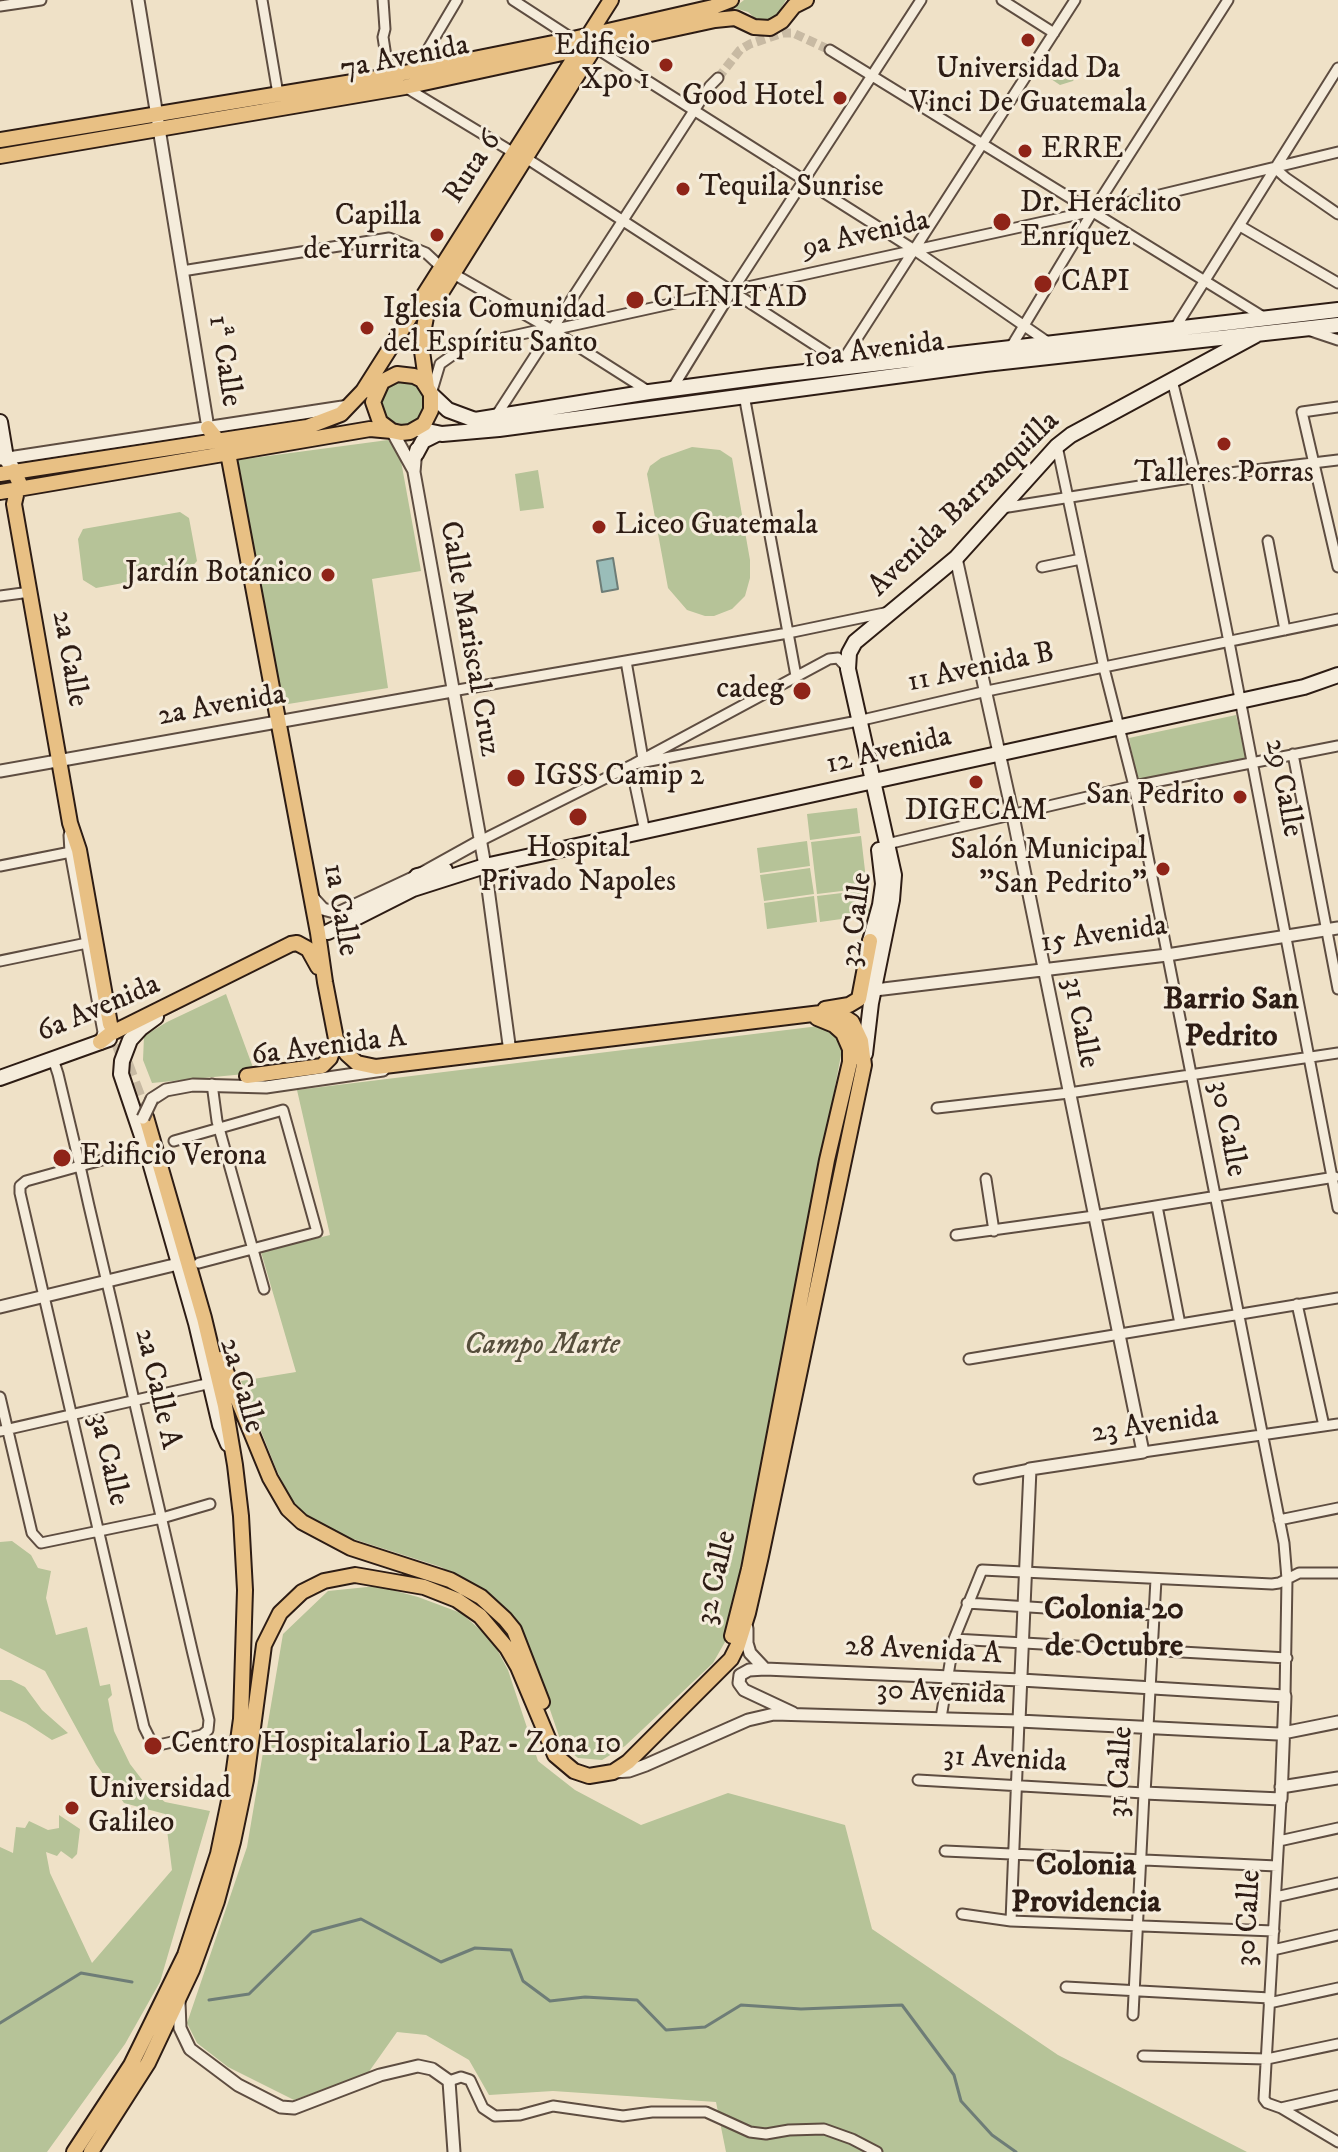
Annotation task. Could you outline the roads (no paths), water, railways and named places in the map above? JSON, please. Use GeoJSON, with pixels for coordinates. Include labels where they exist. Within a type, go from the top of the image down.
{"type":"FeatureCollection","features":[{"type":"Feature","properties":{"kind":"main road","name":"Ruta 6"},"geometry":{"type":"LineString","coordinates":[[350,406],[446,270],[520,155],[611,0]]}},
{"type":"Feature","properties":{"kind":"main road","name":"7a Avenida"},"geometry":{"type":"LineString","coordinates":[[0,140],[158,122],[405,87],[731,0]]}},
{"type":"Feature","properties":{"kind":"main road","name":"7a Avenida"},"geometry":{"type":"LineString","coordinates":[[0,156],[278,94],[588,40],[724,18],[770,28],[782,21],[794,6],[806,0]]}},
{"type":"Feature","properties":{"kind":"main road","name":"Ruta 6"},"geometry":{"type":"LineString","coordinates":[[429,390],[421,355],[423,329],[446,270]]}},
{"type":"Feature","properties":{"kind":"main road","name":"10a Avenida"},"geometry":{"type":"LineString","coordinates":[[418,429],[437,434],[499,429],[744,395],[1175,328],[1338,310]]}},
{"type":"Feature","properties":{"kind":"main road","name":"10a Avenida"},"geometry":{"type":"LineString","coordinates":[[429,390],[448,410],[467,419],[649,392],[1011,347],[1256,335],[1338,325]]}},
{"type":"Feature","properties":{"kind":"main road","name":"Avenida Barranquilla"},"geometry":{"type":"LineString","coordinates":[[848,669],[849,653],[855,642],[956,558],[1057,446],[1092,423],[1256,335]]}},
{"type":"Feature","properties":{"kind":"main road"},"geometry":{"type":"LineString","coordinates":[[381,364],[382,382],[374,394],[374,409],[380,422],[392,431]]}},
{"type":"Feature","properties":{"kind":"main road"},"geometry":{"type":"LineString","coordinates":[[744,395],[747,386],[753,383],[822,374],[838,368]]}},
{"type":"Feature","properties":{"kind":"main road"},"geometry":{"type":"LineString","coordinates":[[6,495],[370,429],[401,433],[418,429],[429,418],[432,403],[429,390],[422,380],[406,373],[389,377],[363,391]]}},
{"type":"Feature","properties":{"kind":"main road"},"geometry":{"type":"LineString","coordinates":[[4,474],[307,427],[341,414],[350,406]]}},
{"type":"Feature","properties":{"kind":"main road","name":"2a Calle"},"geometry":{"type":"LineString","coordinates":[[0,422],[4,474],[18,478],[6,495],[30,592],[70,823],[79,850],[110,1024]]}},
{"type":"Feature","properties":{"kind":"main road","name":"1ª Calle"},"geometry":{"type":"LineString","coordinates":[[208,428],[228,453],[278,722]]}},
{"type":"Feature","properties":{"kind":"main road"},"geometry":{"type":"LineString","coordinates":[[416,454],[423,441],[437,434]]}},
{"type":"Feature","properties":{"kind":"main road","name":"32 Calle"},"geometry":{"type":"LineString","coordinates":[[718,1669],[731,1659],[748,1613],[864,1065],[873,997],[894,890],[894,875],[848,669]]}},
{"type":"Feature","properties":{"kind":"main road","name":"12 Avenida"},"geometry":{"type":"LineString","coordinates":[[1304,687],[1338,675]]}},
{"type":"Feature","properties":{"kind":"main road","name":"12 Avenida"},"geometry":{"type":"LineString","coordinates":[[485,866],[1241,700],[1304,687],[1338,684]]}},
{"type":"Feature","properties":{"kind":"main road","name":"1a Calle"},"geometry":{"type":"LineString","coordinates":[[278,722],[336,1039]]}},
{"type":"Feature","properties":{"kind":"main road","name":"32 Calle"},"geometry":{"type":"LineString","coordinates":[[872,782],[883,884],[870,941],[868,990],[873,997]]}},
{"type":"Feature","properties":{"kind":"main road"},"geometry":{"type":"LineString","coordinates":[[417,876],[470,864],[485,866]]}},
{"type":"Feature","properties":{"kind":"main road"},"geometry":{"type":"LineString","coordinates":[[328,932],[413,889],[485,866]]}},
{"type":"Feature","properties":{"kind":"main road"},"geometry":{"type":"LineString","coordinates":[[510,1052],[797,1015],[849,1005],[859,999],[870,941]]}},
{"type":"Feature","properties":{"kind":"main road"},"geometry":{"type":"LineString","coordinates":[[100,1042],[110,1034],[291,944],[297,943],[308,949],[325,982]]}},
{"type":"Feature","properties":{"kind":"main road","name":"6a Avenida"},"geometry":{"type":"LineString","coordinates":[[0,1077],[100,1042],[285,953]]}},
{"type":"Feature","properties":{"kind":"main road","name":"32 Calle"},"geometry":{"type":"LineString","coordinates":[[797,1015],[829,1013],[849,1019],[860,1035],[864,1065]]}},
{"type":"Feature","properties":{"kind":"main road","name":"32 Calle"},"geometry":{"type":"LineString","coordinates":[[718,1669],[731,1640],[749,1569],[827,1160],[850,1062],[849,1045],[838,1028],[825,1020],[797,1015]]}},
{"type":"Feature","properties":{"kind":"main road","name":"2a Calle"},"geometry":{"type":"LineString","coordinates":[[156,1017],[134,1034],[122,1061],[121,1074],[144,1143],[220,1425],[233,1454]]}},
{"type":"Feature","properties":{"kind":"main road"},"geometry":{"type":"LineString","coordinates":[[336,1039],[357,1063],[394,1065]]}},
{"type":"Feature","properties":{"kind":"main road"},"geometry":{"type":"LineString","coordinates":[[247,1076],[322,1066],[330,1058],[336,1039]]}},
{"type":"Feature","properties":{"kind":"main road","name":"6a Avenida A"},"geometry":{"type":"LineString","coordinates":[[394,1065],[510,1052]]}},
{"type":"Feature","properties":{"kind":"main road","name":"2a Calle"},"geometry":{"type":"LineString","coordinates":[[144,1117],[204,1318],[233,1454]]}},
{"type":"Feature","properties":{"kind":"main road"},"geometry":{"type":"LineString","coordinates":[[204,1318],[270,1478],[288,1509],[302,1522],[351,1548],[450,1580],[494,1608],[519,1641],[548,1717],[555,1755]]}},
{"type":"Feature","properties":{"kind":"main road"},"geometry":{"type":"LineString","coordinates":[[74,2152],[115,2092],[172,1985],[218,1854],[238,1745],[245,1648],[243,1540],[233,1454]]}},
{"type":"Feature","properties":{"kind":"main road"},"geometry":{"type":"LineString","coordinates":[[91,2152],[129,2097],[179,2002],[217,1901],[233,1842],[246,1780],[264,1645],[280,1613],[302,1592],[324,1581],[355,1575],[424,1587],[457,1600],[480,1616],[507,1648],[555,1755],[567,1767],[581,1774],[597,1776],[613,1772],[647,1745],[718,1669]]}},
{"type":"Feature","properties":{"kind":"street"},"geometry":{"type":"LineString","coordinates":[[0,6],[41,0]]}},
{"type":"Feature","properties":{"kind":"street","name":"1ª Calle"},"geometry":{"type":"LineString","coordinates":[[138,0],[208,428]]}},
{"type":"Feature","properties":{"kind":"street"},"geometry":{"type":"LineString","coordinates":[[262,0],[278,94]]}},
{"type":"Feature","properties":{"kind":"street"},"geometry":{"type":"LineString","coordinates":[[383,0],[383,37],[389,76]]}},
{"type":"Feature","properties":{"kind":"street"},"geometry":{"type":"LineString","coordinates":[[415,71],[457,0]]}},
{"type":"Feature","properties":{"kind":"street"},"geometry":{"type":"LineString","coordinates":[[513,0],[588,40],[804,182],[913,249],[1057,347]]}},
{"type":"Feature","properties":{"kind":"street"},"geometry":{"type":"LineString","coordinates":[[672,389],[921,0]]}},
{"type":"Feature","properties":{"kind":"street"},"geometry":{"type":"LineString","coordinates":[[1002,0],[1054,33]]}},
{"type":"Feature","properties":{"kind":"street"},"geometry":{"type":"LineString","coordinates":[[838,368],[1075,0]]}},
{"type":"Feature","properties":{"kind":"street"},"geometry":{"type":"LineString","coordinates":[[1011,347],[1093,211],[1228,0]]}},
{"type":"Feature","properties":{"kind":"street"},"geometry":{"type":"LineString","coordinates":[[830,50],[1265,318]]}},
{"type":"Feature","properties":{"kind":"street"},"geometry":{"type":"LineString","coordinates":[[1175,328],[1338,68]]}},
{"type":"Feature","properties":{"kind":"street"},"geometry":{"type":"LineString","coordinates":[[496,416],[718,78]]}},
{"type":"Feature","properties":{"kind":"street"},"geometry":{"type":"LineString","coordinates":[[429,82],[430,91],[439,107]]}},
{"type":"Feature","properties":{"kind":"street"},"geometry":{"type":"LineString","coordinates":[[405,87],[520,155],[732,291],[835,358],[838,368]]}},
{"type":"Feature","properties":{"kind":"street","name":"9a Avenida"},"geometry":{"type":"LineString","coordinates":[[429,390],[440,364],[464,347],[1093,211],[1338,152]]}},
{"type":"Feature","properties":{"kind":"street"},"geometry":{"type":"LineString","coordinates":[[1275,168],[1338,214]]}},
{"type":"Feature","properties":{"kind":"street"},"geometry":{"type":"LineString","coordinates":[[1240,226],[1338,283]]}},
{"type":"Feature","properties":{"kind":"street"},"geometry":{"type":"LineString","coordinates":[[182,271],[389,238],[426,253],[446,270],[552,330],[649,392]]}},
{"type":"Feature","properties":{"kind":"street"},"geometry":{"type":"LineString","coordinates":[[1304,329],[1338,340]]}},
{"type":"Feature","properties":{"kind":"street","name":"29 Calle"},"geometry":{"type":"LineString","coordinates":[[1172,380],[1196,477],[1241,700],[1309,1058],[1335,1177],[1338,1208]]}},
{"type":"Feature","properties":{"kind":"street"},"geometry":{"type":"LineString","coordinates":[[744,395],[796,676]]}},
{"type":"Feature","properties":{"kind":"street"},"geometry":{"type":"LineString","coordinates":[[3,459],[350,406]]}},
{"type":"Feature","properties":{"kind":"street"},"geometry":{"type":"LineString","coordinates":[[1338,407],[1302,412],[1335,537],[1338,567]]}},
{"type":"Feature","properties":{"kind":"street","name":"Calle Mariscal Cruz"},"geometry":{"type":"LineString","coordinates":[[418,429],[414,472],[485,866],[510,1052]]}},
{"type":"Feature","properties":{"kind":"street","name":"Calle Mariscal Cruz"},"geometry":{"type":"LineString","coordinates":[[392,431],[414,472]]}},
{"type":"Feature","properties":{"kind":"street","name":"30 Calle"},"geometry":{"type":"LineString","coordinates":[[1057,446],[1104,668],[1134,786],[1279,1520],[1287,1579],[1287,1658],[1281,1734],[1279,1841],[1264,2095],[1267,2103],[1281,2108]]}},
{"type":"Feature","properties":{"kind":"street"},"geometry":{"type":"LineString","coordinates":[[1002,508],[1196,477],[1338,460]]}},
{"type":"Feature","properties":{"kind":"street"},"geometry":{"type":"LineString","coordinates":[[1268,541],[1285,630]]}},
{"type":"Feature","properties":{"kind":"street","name":"31 Calle"},"geometry":{"type":"LineString","coordinates":[[956,558],[1000,753],[1143,1452]]}},
{"type":"Feature","properties":{"kind":"street"},"geometry":{"type":"LineString","coordinates":[[1042,567],[1081,559]]}},
{"type":"Feature","properties":{"kind":"street"},"geometry":{"type":"LineString","coordinates":[[0,596],[30,592]]}},
{"type":"Feature","properties":{"kind":"street"},"geometry":{"type":"LineString","coordinates":[[452,691],[788,633],[893,611]]}},
{"type":"Feature","properties":{"kind":"street","name":"11 Avenida B"},"geometry":{"type":"LineString","coordinates":[[636,763],[858,721],[987,691],[1338,619]]}},
{"type":"Feature","properties":{"kind":"street"},"geometry":{"type":"LineString","coordinates":[[310,894],[323,909],[338,913],[417,876],[636,763],[829,659],[838,658],[848,669]]}},
{"type":"Feature","properties":{"kind":"street"},"geometry":{"type":"LineString","coordinates":[[626,661],[645,832]]}},
{"type":"Feature","properties":{"kind":"street","name":"2a Avenida"},"geometry":{"type":"LineString","coordinates":[[0,771],[452,691]]}},
{"type":"Feature","properties":{"kind":"street"},"geometry":{"type":"LineString","coordinates":[[887,844],[1134,786],[1338,746]]}},
{"type":"Feature","properties":{"kind":"street"},"geometry":{"type":"LineString","coordinates":[[1293,754],[1332,928],[1338,989]]}},
{"type":"Feature","properties":{"kind":"street","name":"2a Calle"},"geometry":{"type":"LineString","coordinates":[[70,823],[71,852],[104,1032],[100,1042]]}},
{"type":"Feature","properties":{"kind":"street"},"geometry":{"type":"LineString","coordinates":[[0,866],[71,852]]}},
{"type":"Feature","properties":{"kind":"street","name":"15 Avenida"},"geometry":{"type":"LineString","coordinates":[[873,997],[1332,928]]}},
{"type":"Feature","properties":{"kind":"street"},"geometry":{"type":"LineString","coordinates":[[0,961],[87,943]]}},
{"type":"Feature","properties":{"kind":"street"},"geometry":{"type":"LineString","coordinates":[[937,1108],[1069,1093],[1338,1053]]}},
{"type":"Feature","properties":{"kind":"street","name":"2a Calle A"},"geometry":{"type":"LineString","coordinates":[[53,1059],[209,1725],[202,1735],[159,1745],[152,1743]]}},
{"type":"Feature","properties":{"kind":"street","name":"6a Avenida A"},"geometry":{"type":"LineString","coordinates":[[144,1143],[144,1117],[152,1099],[166,1090],[212,1084],[266,1087],[377,1072],[394,1065]]}},
{"type":"Feature","properties":{"kind":"street"},"geometry":{"type":"LineString","coordinates":[[212,1084],[219,1128],[264,1289]]}},
{"type":"Feature","properties":{"kind":"street"},"geometry":{"type":"LineString","coordinates":[[174,1141],[283,1110],[317,1232],[199,1263]]}},
{"type":"Feature","properties":{"kind":"street"},"geometry":{"type":"LineString","coordinates":[[80,1166],[144,1143]]}},
{"type":"Feature","properties":{"kind":"street","name":"3a Calle"},"geometry":{"type":"LineString","coordinates":[[80,1166],[26,1181],[20,1186],[146,1735],[152,1743]]}},
{"type":"Feature","properties":{"kind":"street"},"geometry":{"type":"LineString","coordinates":[[956,1235],[1335,1177]]}},
{"type":"Feature","properties":{"kind":"street"},"geometry":{"type":"LineString","coordinates":[[986,1179],[994,1231]]}},
{"type":"Feature","properties":{"kind":"street"},"geometry":{"type":"LineString","coordinates":[[1157,1206],[1180,1324]]}},
{"type":"Feature","properties":{"kind":"street"},"geometry":{"type":"LineString","coordinates":[[0,1307],[178,1264]]}},
{"type":"Feature","properties":{"kind":"street"},"geometry":{"type":"LineString","coordinates":[[969,1359],[1338,1298]]}},
{"type":"Feature","properties":{"kind":"street"},"geometry":{"type":"LineString","coordinates":[[1297,1304],[1324,1426]]}},
{"type":"Feature","properties":{"kind":"street"},"geometry":{"type":"LineString","coordinates":[[4,1430],[211,1383]]}},
{"type":"Feature","properties":{"kind":"street"},"geometry":{"type":"LineString","coordinates":[[0,1397],[4,1430],[36,1540],[47,1544],[210,1504]]}},
{"type":"Feature","properties":{"kind":"street","name":"23 Avenida"},"geometry":{"type":"LineString","coordinates":[[979,1479],[1338,1424]]}},
{"type":"Feature","properties":{"kind":"street"},"geometry":{"type":"LineString","coordinates":[[1011,1921],[1030,1469]]}},
{"type":"Feature","properties":{"kind":"street"},"geometry":{"type":"LineString","coordinates":[[1279,1520],[1338,1508]]}},
{"type":"Feature","properties":{"kind":"street"},"geometry":{"type":"LineString","coordinates":[[941,1718],[954,1639],[982,1570],[1272,1584],[1307,1572],[1338,1573]]}},
{"type":"Feature","properties":{"kind":"street","name":"31 Calle"},"geometry":{"type":"LineString","coordinates":[[1133,2015],[1156,1579]]}},
{"type":"Feature","properties":{"kind":"street"},"geometry":{"type":"LineString","coordinates":[[967,1603],[1154,1615]]}},
{"type":"Feature","properties":{"kind":"street"},"geometry":{"type":"LineString","coordinates":[[748,1613],[748,1648],[765,1669]]}},
{"type":"Feature","properties":{"kind":"street"},"geometry":{"type":"LineString","coordinates":[[954,1639],[1287,1658]]}},
{"type":"Feature","properties":{"kind":"street"},"geometry":{"type":"LineString","coordinates":[[765,1669],[749,1670],[740,1675],[741,1686],[793,1713]]}},
{"type":"Feature","properties":{"kind":"street","name":"28 Avenida A"},"geometry":{"type":"LineString","coordinates":[[765,1669],[1285,1696]]}},
{"type":"Feature","properties":{"kind":"street","name":"30 Avenida"},"geometry":{"type":"LineString","coordinates":[[613,1772],[646,1765],[748,1720],[774,1714],[1019,1721],[1281,1734],[1338,1722]]}},
{"type":"Feature","properties":{"kind":"street"},"geometry":{"type":"LineString","coordinates":[[1281,1793],[1338,1778]]}},
{"type":"Feature","properties":{"kind":"street","name":"31 Avenida"},"geometry":{"type":"LineString","coordinates":[[918,1780],[1144,1793],[1281,1793]]}},
{"type":"Feature","properties":{"kind":"street"},"geometry":{"type":"LineString","coordinates":[[1279,1841],[1338,1828]]}},
{"type":"Feature","properties":{"kind":"street"},"geometry":{"type":"LineString","coordinates":[[945,1851],[1277,1866]]}},
{"type":"Feature","properties":{"kind":"street"},"geometry":{"type":"LineString","coordinates":[[1276,1897],[1338,1883]]}},
{"type":"Feature","properties":{"kind":"street"},"geometry":{"type":"LineString","coordinates":[[962,1914],[1011,1921],[1274,1931]]}},
{"type":"Feature","properties":{"kind":"street"},"geometry":{"type":"LineString","coordinates":[[1273,1950],[1338,1935]]}},
{"type":"Feature","properties":{"kind":"street"},"geometry":{"type":"LineString","coordinates":[[1066,1987],[1270,2001],[1338,1988]]}},
{"type":"Feature","properties":{"kind":"street"},"geometry":{"type":"LineString","coordinates":[[179,2002],[180,2028],[190,2049],[238,2085],[281,2107],[294,2108],[380,2075],[418,2066],[432,2069],[449,2081]]}},
{"type":"Feature","properties":{"kind":"street"},"geometry":{"type":"LineString","coordinates":[[1143,2056],[1267,2059],[1338,2044]]}},
{"type":"Feature","properties":{"kind":"street"},"geometry":{"type":"LineString","coordinates":[[449,2081],[461,2077],[470,2080],[483,2108],[495,2116],[520,2115],[553,2106],[623,2116],[652,2112],[706,2112],[750,2132],[766,2134],[824,2129],[877,2152]]}},
{"type":"Feature","properties":{"kind":"street"},"geometry":{"type":"LineString","coordinates":[[449,2081],[454,2152]]}},
{"type":"Feature","properties":{"kind":"street"},"geometry":{"type":"LineString","coordinates":[[1281,2108],[1338,2095]]}},
{"type":"Feature","properties":{"kind":"street"},"geometry":{"type":"LineString","coordinates":[[1281,2108],[1338,2142]]}},
{"type":"Feature","properties":{"kind":"water"},"geometry":{"type":"Polygon","coordinates":[[[613,558],[618,589],[602,592],[597,561],[613,558]]]}},
{"type":"Feature","properties":{"kind":"waterway"},"geometry":{"type":"LineString","coordinates":[[209,2000],[249,1994],[312,1932],[361,1919],[441,1962],[475,1948],[511,1950],[523,1981],[550,2001],[585,1997],[637,2000],[666,2030],[705,2027],[741,2005],[801,2009],[902,2005],[954,2075],[961,2101],[992,2135],[1016,2152]]}},
{"type":"Feature","properties":{"kind":"waterway"},"geometry":{"type":"LineString","coordinates":[[0,2023],[81,1973],[132,1982]]}},
{"type":"Feature","properties":{"kind":"tunnel"},"geometry":{"type":"LineString","coordinates":[[718,78],[740,50],[783,33],[793,33],[830,50]]}},
{"type":"Feature","properties":{"kind":"tunnel"},"geometry":{"type":"LineString","coordinates":[[111,1024],[146,1117]]}},
{"type":"Feature","properties":{"kind":"place","name":"Universidad Da Vinci De Guatemala"},"geometry":{"type":"Point","coordinates":[1028,40]}},
{"type":"Feature","properties":{"kind":"place","name":"Edificio Xpo 1"},"geometry":{"type":"Point","coordinates":[666,65]}},
{"type":"Feature","properties":{"kind":"place","name":"Good Hotel"},"geometry":{"type":"Point","coordinates":[840,98]}},
{"type":"Feature","properties":{"kind":"place","name":"ERRE"},"geometry":{"type":"Point","coordinates":[1025,151]}},
{"type":"Feature","properties":{"kind":"place","name":"Tequila Sunrise"},"geometry":{"type":"Point","coordinates":[683,189]}},
{"type":"Feature","properties":{"kind":"place","name":"Dr. Heráclito Enríquez"},"geometry":{"type":"Point","coordinates":[1002,222]}},
{"type":"Feature","properties":{"kind":"place","name":"Capilla de Yurrita"},"geometry":{"type":"Point","coordinates":[437,235]}},
{"type":"Feature","properties":{"kind":"place","name":"CAPI"},"geometry":{"type":"Point","coordinates":[1043,284]}},
{"type":"Feature","properties":{"kind":"place","name":"CLINITAD"},"geometry":{"type":"Point","coordinates":[635,300]}},
{"type":"Feature","properties":{"kind":"place","name":"Iglesia Comunidad del Espíritu Santo"},"geometry":{"type":"Point","coordinates":[367,328]}},
{"type":"Feature","properties":{"kind":"place","name":"Talleres Porras"},"geometry":{"type":"Point","coordinates":[1224,444]}},
{"type":"Feature","properties":{"kind":"place","name":"Liceo Guatemala"},"geometry":{"type":"Point","coordinates":[599,527]}},
{"type":"Feature","properties":{"kind":"place","name":"Jardín Botánico"},"geometry":{"type":"Point","coordinates":[328,575]}},
{"type":"Feature","properties":{"kind":"place","name":"cadeg"},"geometry":{"type":"Point","coordinates":[802,691]}},
{"type":"Feature","properties":{"kind":"place","name":"IGSS Camip 2"},"geometry":{"type":"Point","coordinates":[516,778]}},
{"type":"Feature","properties":{"kind":"place","name":"DIGECAM"},"geometry":{"type":"Point","coordinates":[976,782]}},
{"type":"Feature","properties":{"kind":"place","name":"San Pedrito"},"geometry":{"type":"Point","coordinates":[1240,797]}},
{"type":"Feature","properties":{"kind":"place","name":"Hospital Privado Napoles"},"geometry":{"type":"Point","coordinates":[578,817]}},
{"type":"Feature","properties":{"kind":"place","name":"Salón Municipal \"San Pedrito\""},"geometry":{"type":"Point","coordinates":[1163,869]}},
{"type":"Feature","properties":{"kind":"place","name":"Edificio Verona"},"geometry":{"type":"Point","coordinates":[62,1158]}},
{"type":"Feature","properties":{"kind":"place","name":"Centro Hospitalario La Paz - Zona 10"},"geometry":{"type":"Point","coordinates":[153,1746]}},
{"type":"Feature","properties":{"kind":"place","name":"Universidad Galileo"},"geometry":{"type":"Point","coordinates":[72,1808]}},
{"type":"Feature","properties":{"kind":"district","name":"Barrio San Pedrito"},"geometry":{"type":"Point","coordinates":[1231,1020]}},
{"type":"Feature","properties":{"kind":"district","name":"Colonia 20 de Octubre"},"geometry":{"type":"Point","coordinates":[1114,1630]}},
{"type":"Feature","properties":{"kind":"district","name":"Colonia Providencia"},"geometry":{"type":"Point","coordinates":[1086,1886]}},
{"type":"Feature","properties":{"kind":"park label","name":"Campo Marte"},"geometry":{"type":"Point","coordinates":[542,1347]}}]}
